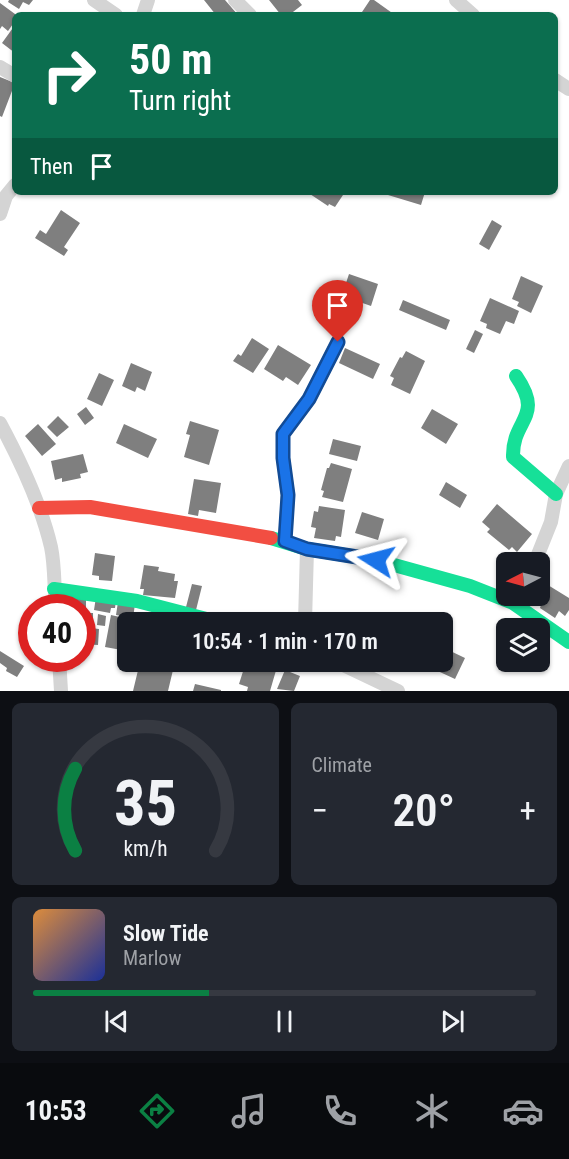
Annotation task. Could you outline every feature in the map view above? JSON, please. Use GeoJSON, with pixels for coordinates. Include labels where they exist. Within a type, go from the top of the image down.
{"type":"FeatureCollection","features":[{"type":"Feature","properties":{"kind":"street"},"geometry":{"type":"LineString","coordinates":[[94,0],[112,12]]}},
{"type":"Feature","properties":{"kind":"street"},"geometry":{"type":"LineString","coordinates":[[235,0],[247,12]]}},
{"type":"Feature","properties":{"kind":"street"},"geometry":{"type":"LineString","coordinates":[[456,0],[470,12]]}},
{"type":"Feature","properties":{"kind":"street"},"geometry":{"type":"LineString","coordinates":[[0,214],[6,195],[12,188]]}},
{"type":"Feature","properties":{"kind":"street"},"geometry":{"type":"LineString","coordinates":[[285,541],[288,495],[283,458],[283,434],[309,399],[338,342]]}},
{"type":"Feature","properties":{"kind":"street"},"geometry":{"type":"LineString","coordinates":[[516,376],[527,393],[529,411],[511,446],[513,457],[556,494]]}},
{"type":"Feature","properties":{"kind":"street"},"geometry":{"type":"LineString","coordinates":[[0,423],[39,508],[52,549],[55,594]]}},
{"type":"Feature","properties":{"kind":"street"},"geometry":{"type":"LineString","coordinates":[[539,552],[551,522],[556,494],[569,466]]}},
{"type":"Feature","properties":{"kind":"street"},"geometry":{"type":"LineString","coordinates":[[39,508],[90,507],[152,519],[205,525],[285,541],[307,549],[376,560],[496,594]]}},
{"type":"Feature","properties":{"kind":"street"},"geometry":{"type":"LineString","coordinates":[[306,612],[308,599],[305,561],[307,549]]}},
{"type":"Feature","properties":{"kind":"street"},"geometry":{"type":"LineString","coordinates":[[54,589],[95,591],[183,612]]}},
{"type":"Feature","properties":{"kind":"street"},"geometry":{"type":"LineString","coordinates":[[524,606],[569,642]]}},
{"type":"Feature","properties":{"kind":"street"},"geometry":{"type":"LineString","coordinates":[[60,672],[61,691]]}},
{"type":"Feature","properties":{"kind":"street"},"geometry":{"type":"LineString","coordinates":[[359,672],[398,691]]}},
{"type":"Feature","properties":{"kind":"building"},"geometry":{"type":"Polygon","coordinates":[[[9,0],[33,0],[29,5],[23,2],[19,9],[8,2],[9,0]]]}},
{"type":"Feature","properties":{"kind":"building"},"geometry":{"type":"Polygon","coordinates":[[[204,0],[225,0],[235,12],[214,12],[204,0]]]}},
{"type":"Feature","properties":{"kind":"building"},"geometry":{"type":"Polygon","coordinates":[[[269,0],[298,0],[302,5],[293,12],[279,12],[269,0]]]}},
{"type":"Feature","properties":{"kind":"building"},"geometry":{"type":"Polygon","coordinates":[[[370,0],[374,0],[391,12],[362,12],[370,0]]]}},
{"type":"Feature","properties":{"kind":"building"},"geometry":{"type":"Polygon","coordinates":[[[0,3],[12,12],[12,25],[8,31],[2,26],[0,29],[0,3]]]}},
{"type":"Feature","properties":{"kind":"building"},"geometry":{"type":"Polygon","coordinates":[[[12,29],[12,51],[2,43],[12,29]]]}},
{"type":"Feature","properties":{"kind":"building"},"geometry":{"type":"Polygon","coordinates":[[[0,77],[12,82],[12,91],[2,117],[0,116],[0,77]]]}},
{"type":"Feature","properties":{"kind":"building"},"geometry":{"type":"Polygon","coordinates":[[[312,195],[343,195],[335,207],[329,204],[328,206],[312,195]]]}},
{"type":"Feature","properties":{"kind":"building"},"geometry":{"type":"Polygon","coordinates":[[[388,195],[424,195],[421,205],[388,195]]]}},
{"type":"Feature","properties":{"kind":"building"},"geometry":{"type":"Polygon","coordinates":[[[61,210],[80,223],[64,247],[68,250],[64,256],[35,238],[40,230],[46,234],[61,210]]]}},
{"type":"Feature","properties":{"kind":"building"},"geometry":{"type":"Polygon","coordinates":[[[492,220],[502,226],[489,250],[479,244],[492,220]]]}},
{"type":"Feature","properties":{"kind":"building"},"geometry":{"type":"Polygon","coordinates":[[[349,274],[378,284],[371,306],[354,300],[352,309],[339,304],[349,274]]]}},
{"type":"Feature","properties":{"kind":"building"},"geometry":{"type":"Polygon","coordinates":[[[521,276],[543,286],[531,313],[517,306],[519,302],[512,299],[521,276]]]}},
{"type":"Feature","properties":{"kind":"building"},"geometry":{"type":"Polygon","coordinates":[[[490,298],[519,311],[514,324],[506,321],[500,334],[486,328],[487,324],[480,321],[490,298]]]}},
{"type":"Feature","properties":{"kind":"building"},"geometry":{"type":"Polygon","coordinates":[[[403,300],[450,320],[446,330],[399,310],[403,300]]]}},
{"type":"Feature","properties":{"kind":"building"},"geometry":{"type":"Polygon","coordinates":[[[475,330],[483,334],[474,353],[466,349],[475,330]]]}},
{"type":"Feature","properties":{"kind":"building"},"geometry":{"type":"Polygon","coordinates":[[[252,338],[269,349],[253,373],[233,361],[238,354],[241,356],[252,338]]]}},
{"type":"Feature","properties":{"kind":"building"},"geometry":{"type":"Polygon","coordinates":[[[278,345],[311,365],[298,385],[286,377],[283,381],[264,369],[278,345]]]}},
{"type":"Feature","properties":{"kind":"building"},"geometry":{"type":"Polygon","coordinates":[[[345,348],[380,364],[373,379],[339,363],[345,348]]]}},
{"type":"Feature","properties":{"kind":"building"},"geometry":{"type":"Polygon","coordinates":[[[406,351],[425,361],[410,394],[391,385],[394,378],[390,376],[400,357],[402,358],[406,351]]]}},
{"type":"Feature","properties":{"kind":"building"},"geometry":{"type":"Polygon","coordinates":[[[131,363],[152,372],[145,391],[137,387],[135,392],[122,386],[131,363]]]}},
{"type":"Feature","properties":{"kind":"building"},"geometry":{"type":"Polygon","coordinates":[[[99,373],[114,380],[102,406],[87,399],[99,373]]]}},
{"type":"Feature","properties":{"kind":"building"},"geometry":{"type":"Polygon","coordinates":[[[86,407],[94,418],[85,425],[77,414],[86,407]]]}},
{"type":"Feature","properties":{"kind":"building"},"geometry":{"type":"Polygon","coordinates":[[[432,409],[458,424],[446,444],[421,428],[432,409]]]}},
{"type":"Feature","properties":{"kind":"building"},"geometry":{"type":"Polygon","coordinates":[[[58,416],[69,427],[57,437],[47,427],[58,416]]]}},
{"type":"Feature","properties":{"kind":"building"},"geometry":{"type":"Polygon","coordinates":[[[190,421],[219,430],[209,465],[184,457],[190,435],[186,434],[190,421]]]}},
{"type":"Feature","properties":{"kind":"building"},"geometry":{"type":"Polygon","coordinates":[[[38,424],[56,444],[42,456],[25,436],[38,424]]]}},
{"type":"Feature","properties":{"kind":"building"},"geometry":{"type":"Polygon","coordinates":[[[124,424],[157,439],[148,458],[116,443],[124,424]]]}},
{"type":"Feature","properties":{"kind":"building"},"geometry":{"type":"Polygon","coordinates":[[[333,439],[361,446],[357,461],[329,454],[333,439]]]}},
{"type":"Feature","properties":{"kind":"building"},"geometry":{"type":"Polygon","coordinates":[[[83,454],[88,472],[80,474],[81,478],[62,482],[62,478],[55,480],[51,461],[83,454]]]}},
{"type":"Feature","properties":{"kind":"building"},"geometry":{"type":"Polygon","coordinates":[[[331,463],[352,469],[343,502],[322,497],[324,491],[321,490],[327,468],[331,463]]]}},
{"type":"Feature","properties":{"kind":"building"},"geometry":{"type":"Polygon","coordinates":[[[194,479],[221,483],[216,513],[199,510],[198,516],[188,514],[194,479]]]}},
{"type":"Feature","properties":{"kind":"building"},"geometry":{"type":"Polygon","coordinates":[[[446,482],[467,495],[460,508],[439,495],[446,482]]]}},
{"type":"Feature","properties":{"kind":"building"},"geometry":{"type":"Polygon","coordinates":[[[497,504],[532,534],[517,552],[512,547],[509,550],[487,532],[490,529],[482,522],[497,504]]]}},
{"type":"Feature","properties":{"kind":"building"},"geometry":{"type":"Polygon","coordinates":[[[319,506],[345,510],[341,537],[336,536],[335,541],[314,538],[316,528],[311,527],[314,511],[318,512],[319,506]]]}},
{"type":"Feature","properties":{"kind":"building"},"geometry":{"type":"Polygon","coordinates":[[[362,512],[384,519],[378,540],[355,533],[362,512]]]}},
{"type":"Feature","properties":{"kind":"building"},"geometry":{"type":"Polygon","coordinates":[[[95,553],[115,556],[112,581],[99,580],[99,576],[92,575],[95,553]]]}},
{"type":"Feature","properties":{"kind":"building"},"geometry":{"type":"Polygon","coordinates":[[[144,565],[159,567],[158,571],[175,574],[174,581],[178,581],[175,598],[143,595],[144,589],[140,589],[144,565]]]}},
{"type":"Feature","properties":{"kind":"building"},"geometry":{"type":"Polygon","coordinates":[[[192,584],[202,586],[196,610],[186,607],[192,584]]]}},
{"type":"Feature","properties":{"kind":"building"},"geometry":{"type":"Polygon","coordinates":[[[550,586],[569,598],[569,610],[565,616],[559,611],[555,618],[540,608],[541,606],[550,606],[550,586]]]}},
{"type":"Feature","properties":{"kind":"building"},"geometry":{"type":"Polygon","coordinates":[[[73,592],[86,592],[86,594],[73,594],[73,592]]]}},
{"type":"Feature","properties":{"kind":"building"},"geometry":{"type":"Polygon","coordinates":[[[96,597],[116,601],[115,608],[111,608],[110,613],[96,610],[96,597]]]}},
{"type":"Feature","properties":{"kind":"building"},"geometry":{"type":"Polygon","coordinates":[[[118,602],[135,604],[134,612],[117,612],[116,615],[118,602]]]}},
{"type":"Feature","properties":{"kind":"building"},"geometry":{"type":"Polygon","coordinates":[[[98,614],[106,616],[105,626],[97,625],[98,614]]]}},
{"type":"Feature","properties":{"kind":"building"},"geometry":{"type":"Polygon","coordinates":[[[111,615],[117,616],[117,649],[105,647],[111,615]]]}},
{"type":"Feature","properties":{"kind":"building"},"geometry":{"type":"Polygon","coordinates":[[[96,629],[99,629],[98,645],[96,645],[96,629]]]}},
{"type":"Feature","properties":{"kind":"building"},"geometry":{"type":"Polygon","coordinates":[[[0,651],[18,662],[18,672],[20,672],[17,677],[6,671],[7,668],[0,663],[0,651]]]}},
{"type":"Feature","properties":{"kind":"building"},"geometry":{"type":"Polygon","coordinates":[[[453,652],[465,658],[455,679],[440,672],[453,672],[453,652]]]}},
{"type":"Feature","properties":{"kind":"building"},"geometry":{"type":"Polygon","coordinates":[[[138,672],[173,672],[168,691],[133,691],[138,672]]]}},
{"type":"Feature","properties":{"kind":"building"},"geometry":{"type":"Polygon","coordinates":[[[243,672],[276,672],[270,691],[247,691],[248,687],[239,684],[243,672]]]}},
{"type":"Feature","properties":{"kind":"building"},"geometry":{"type":"Polygon","coordinates":[[[284,672],[300,676],[294,691],[277,689],[284,672]]]}},
{"type":"Feature","properties":{"kind":"building"},"geometry":{"type":"Polygon","coordinates":[[[195,684],[221,690],[221,691],[193,691],[195,684]]]}},
{"type":"Feature","properties":{"kind":"traffic: fast"},"geometry":{"type":"LineString","coordinates":[[516,376],[528,401],[528,410],[517,434],[513,457],[556,494]]}},
{"type":"Feature","properties":{"kind":"traffic: fast"},"geometry":{"type":"LineString","coordinates":[[271,538],[307,549],[376,560],[470,586],[513,603],[569,642]]}},
{"type":"Feature","properties":{"kind":"traffic: fast"},"geometry":{"type":"LineString","coordinates":[[54,589],[137,601],[179,612]]}},
{"type":"Feature","properties":{"kind":"traffic: slow"},"geometry":{"type":"LineString","coordinates":[[285,541],[288,495],[283,458],[283,434],[309,399],[338,342]]}},
{"type":"Feature","properties":{"kind":"traffic: jam"},"geometry":{"type":"LineString","coordinates":[[39,508],[90,507],[271,538]]}},
{"type":"Feature","properties":{"kind":"route"},"geometry":{"type":"LineString","coordinates":[[338,342],[309,399],[283,434],[283,458],[288,495],[285,541],[307,549],[376,560]]}}]}
